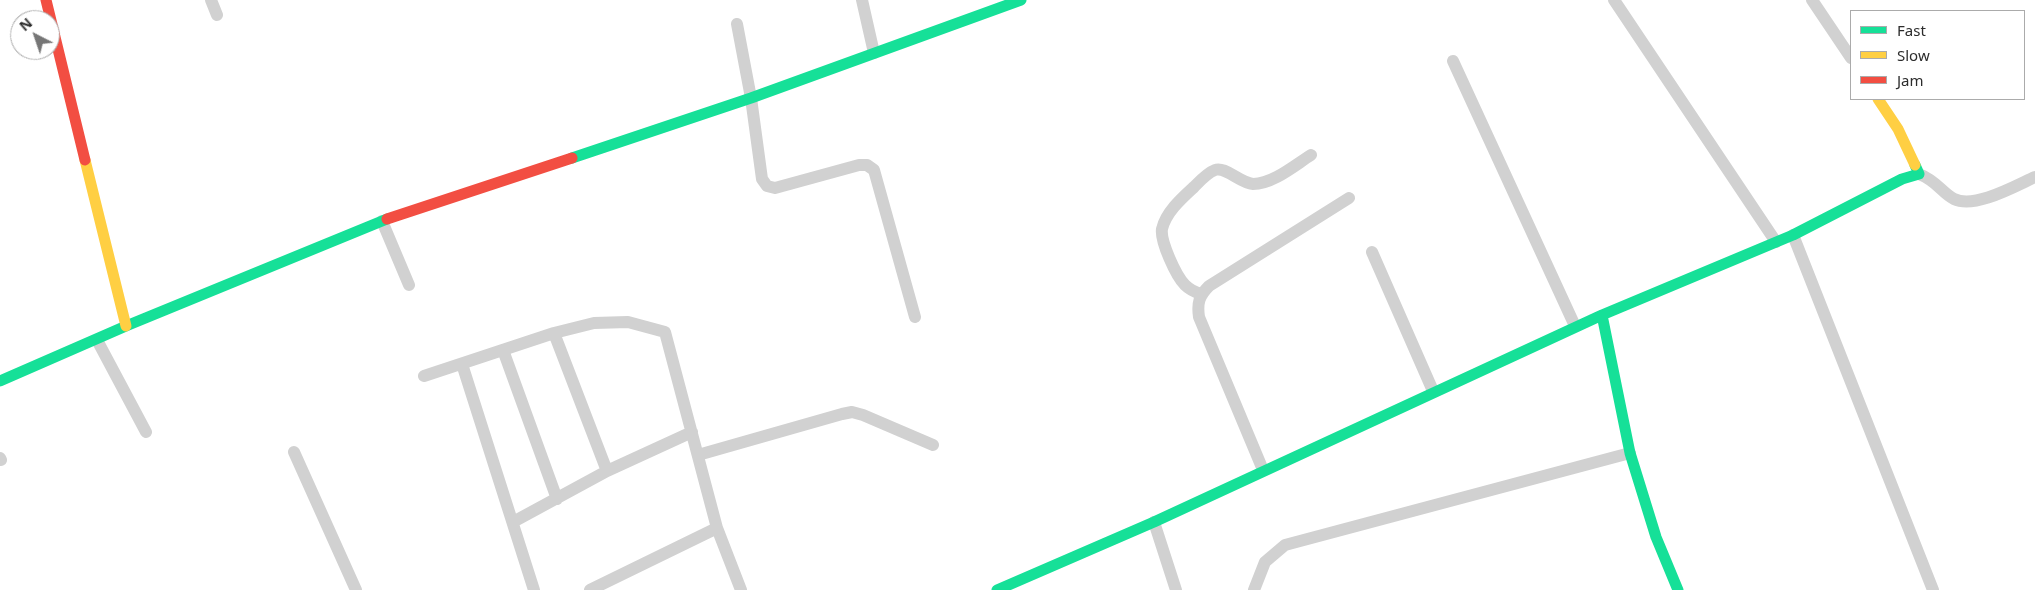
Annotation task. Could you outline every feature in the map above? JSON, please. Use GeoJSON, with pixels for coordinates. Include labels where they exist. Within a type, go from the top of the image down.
{"type":"FeatureCollection","features":[{"type":"Feature","properties":{"kind":"street"},"geometry":{"type":"LineString","coordinates":[[46,0],[126,326]]}},
{"type":"Feature","properties":{"kind":"street"},"geometry":{"type":"LineString","coordinates":[[211,0],[217,15]]}},
{"type":"Feature","properties":{"kind":"street"},"geometry":{"type":"LineString","coordinates":[[862,0],[874,53]]}},
{"type":"Feature","properties":{"kind":"street"},"geometry":{"type":"LineString","coordinates":[[0,381],[126,326],[382,221],[751,98],[949,28],[1021,0]]}},
{"type":"Feature","properties":{"kind":"street"},"geometry":{"type":"LineString","coordinates":[[1614,0],[1776,242]]}},
{"type":"Feature","properties":{"kind":"street"},"geometry":{"type":"LineString","coordinates":[[1812,0],[1850,57]]}},
{"type":"Feature","properties":{"kind":"street"},"geometry":{"type":"LineString","coordinates":[[737,24],[751,98],[762,179],[767,186],[775,188],[859,165],[867,165],[874,170],[915,317]]}},
{"type":"Feature","properties":{"kind":"street"},"geometry":{"type":"LineString","coordinates":[[1453,61],[1575,326]]}},
{"type":"Feature","properties":{"kind":"street"},"geometry":{"type":"LineString","coordinates":[[1879,100],[1898,129],[1919,174]]}},
{"type":"Feature","properties":{"kind":"street"},"geometry":{"type":"LineString","coordinates":[[1201,294],[1186,286],[1181,280],[1162,239],[1162,229],[1168,216],[1180,200],[1210,172],[1216,169],[1222,170],[1243,182],[1254,184],[1277,176],[1311,155]]}},
{"type":"Feature","properties":{"kind":"street"},"geometry":{"type":"LineString","coordinates":[[997,590],[1154,522],[1575,326],[1793,235],[1902,179],[1919,174],[1931,179],[1953,198],[1966,203],[1979,200],[2035,177]]}},
{"type":"Feature","properties":{"kind":"street"},"geometry":{"type":"LineString","coordinates":[[1263,470],[1199,317],[1198,304],[1201,294],[1209,286],[1349,198]]}},
{"type":"Feature","properties":{"kind":"street"},"geometry":{"type":"LineString","coordinates":[[382,221],[409,285]]}},
{"type":"Feature","properties":{"kind":"street"},"geometry":{"type":"LineString","coordinates":[[1793,235],[1933,590]]}},
{"type":"Feature","properties":{"kind":"street"},"geometry":{"type":"LineString","coordinates":[[1372,252],[1433,392]]}},
{"type":"Feature","properties":{"kind":"street"},"geometry":{"type":"LineString","coordinates":[[1602,315],[1630,452],[1656,537],[1678,590]]}},
{"type":"Feature","properties":{"kind":"street"},"geometry":{"type":"LineString","coordinates":[[424,376],[554,333],[606,321],[628,322],[665,332],[717,528],[741,590]]}},
{"type":"Feature","properties":{"kind":"street"},"geometry":{"type":"LineString","coordinates":[[554,333],[607,471]]}},
{"type":"Feature","properties":{"kind":"street"},"geometry":{"type":"LineString","coordinates":[[96,340],[146,432]]}},
{"type":"Feature","properties":{"kind":"street"},"geometry":{"type":"LineString","coordinates":[[503,350],[557,499]]}},
{"type":"Feature","properties":{"kind":"street"},"geometry":{"type":"LineString","coordinates":[[462,364],[534,590]]}},
{"type":"Feature","properties":{"kind":"street"},"geometry":{"type":"LineString","coordinates":[[698,455],[852,412],[863,414],[933,445]]}},
{"type":"Feature","properties":{"kind":"street"},"geometry":{"type":"LineString","coordinates":[[513,522],[607,471],[692,432]]}},
{"type":"Feature","properties":{"kind":"street"},"geometry":{"type":"LineString","coordinates":[[294,452],[356,590]]}},
{"type":"Feature","properties":{"kind":"street"},"geometry":{"type":"LineString","coordinates":[[1254,590],[1265,562],[1285,545],[1630,452]]}},
{"type":"Feature","properties":{"kind":"street"},"geometry":{"type":"LineString","coordinates":[[1154,522],[1176,590]]}},
{"type":"Feature","properties":{"kind":"street"},"geometry":{"type":"LineString","coordinates":[[595,589],[717,528]]}},
{"type":"Feature","properties":{"kind":"traffic: fast"},"geometry":{"type":"LineString","coordinates":[[572,158],[751,98],[1021,0]]}},
{"type":"Feature","properties":{"kind":"traffic: fast"},"geometry":{"type":"LineString","coordinates":[[1678,590],[1656,537],[1630,453],[1602,315],[1793,235],[1902,179],[1919,174],[1915,165]]}},
{"type":"Feature","properties":{"kind":"traffic: fast"},"geometry":{"type":"LineString","coordinates":[[0,381],[126,326],[387,219]]}},
{"type":"Feature","properties":{"kind":"traffic: fast"},"geometry":{"type":"LineString","coordinates":[[997,590],[1154,522],[1602,315]]}},
{"type":"Feature","properties":{"kind":"traffic: slow"},"geometry":{"type":"LineString","coordinates":[[1879,100],[1898,129],[1915,165]]}},
{"type":"Feature","properties":{"kind":"traffic: slow"},"geometry":{"type":"LineString","coordinates":[[85,160],[126,326]]}},
{"type":"Feature","properties":{"kind":"traffic: jam"},"geometry":{"type":"LineString","coordinates":[[46,0],[85,160]]}},
{"type":"Feature","properties":{"kind":"traffic: jam"},"geometry":{"type":"LineString","coordinates":[[387,219],[572,158]]}}]}
